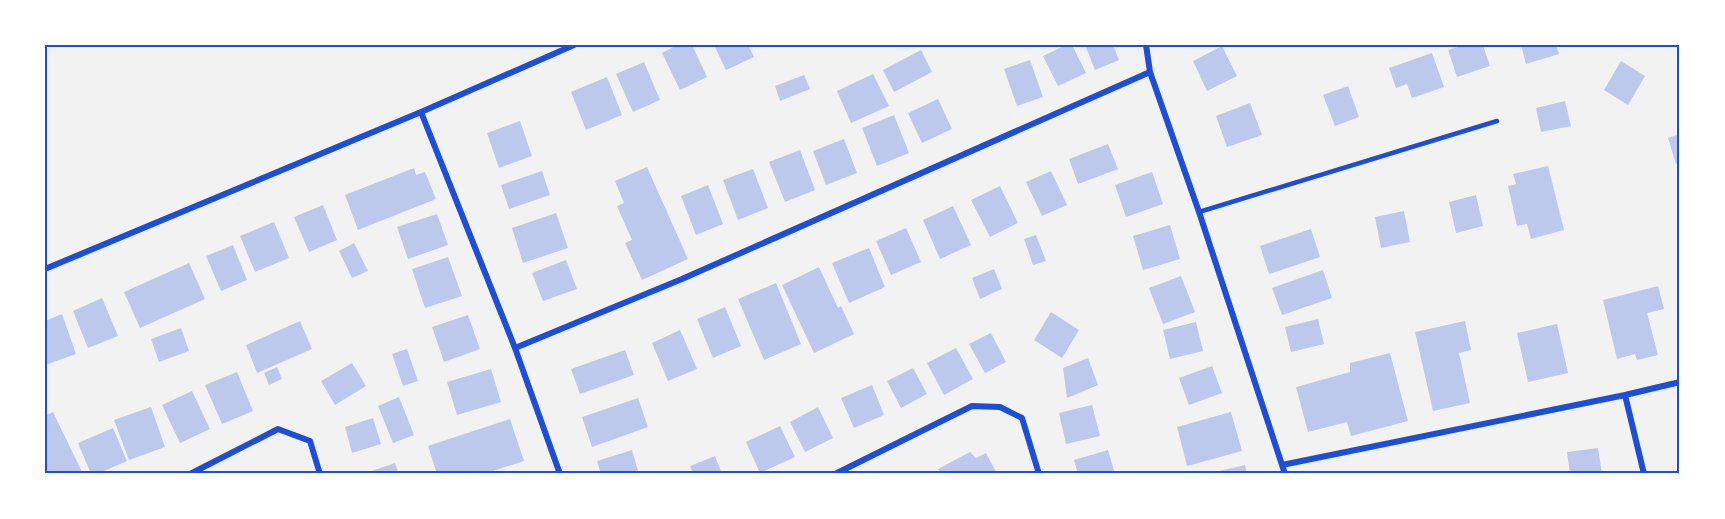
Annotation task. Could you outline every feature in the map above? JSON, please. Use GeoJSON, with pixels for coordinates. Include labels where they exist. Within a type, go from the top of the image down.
{"type":"FeatureCollection","features":[{"type":"Feature","properties":{"kind":"street"},"geometry":{"type":"LineString","coordinates":[[45,269],[421,112],[574,45]]}},
{"type":"Feature","properties":{"kind":"street"},"geometry":{"type":"LineString","coordinates":[[1146,45],[1150,72],[1199,212],[1285,474]]}},
{"type":"Feature","properties":{"kind":"street"},"geometry":{"type":"LineString","coordinates":[[515,348],[682,279],[1150,72]]}},
{"type":"Feature","properties":{"kind":"street"},"geometry":{"type":"LineString","coordinates":[[421,112],[515,348],[560,474]]}},
{"type":"Feature","properties":{"kind":"street"},"geometry":{"type":"LineString","coordinates":[[1282,465],[1680,382]]}},
{"type":"Feature","properties":{"kind":"street"},"geometry":{"type":"LineString","coordinates":[[1625,395],[1644,474]]}},
{"type":"Feature","properties":{"kind":"street"},"geometry":{"type":"LineString","coordinates":[[835,474],[972,406],[1000,407],[1022,418],[1040,474]]}},
{"type":"Feature","properties":{"kind":"street"},"geometry":{"type":"LineString","coordinates":[[190,474],[278,429],[310,441],[320,474]]}},
{"type":"Feature","properties":{"kind":"lane"},"geometry":{"type":"LineString","coordinates":[[1199,212],[1497,121]]}},
{"type":"Feature","properties":{"kind":"building"},"geometry":{"type":"Polygon","coordinates":[[[677,45],[692,45],[707,77],[680,90],[662,53],[677,45]]]}},
{"type":"Feature","properties":{"kind":"building"},"geometry":{"type":"Polygon","coordinates":[[[714,45],[748,45],[754,57],[726,70],[714,45]]]}},
{"type":"Feature","properties":{"kind":"building"},"geometry":{"type":"Polygon","coordinates":[[[1066,45],[1072,45],[1086,73],[1058,86],[1043,56],[1066,45]]]}},
{"type":"Feature","properties":{"kind":"building"},"geometry":{"type":"Polygon","coordinates":[[[1085,45],[1113,45],[1119,60],[1095,70],[1085,45]]]}},
{"type":"Feature","properties":{"kind":"building"},"geometry":{"type":"Polygon","coordinates":[[[1465,45],[1483,45],[1490,66],[1457,77],[1448,50],[1465,45]]]}},
{"type":"Feature","properties":{"kind":"building"},"geometry":{"type":"Polygon","coordinates":[[[1521,45],[1556,45],[1559,54],[1526,64],[1521,45]]]}},
{"type":"Feature","properties":{"kind":"building"},"geometry":{"type":"Polygon","coordinates":[[[1222,46],[1237,76],[1207,91],[1193,61],[1222,46]]]}},
{"type":"Feature","properties":{"kind":"building"},"geometry":{"type":"Polygon","coordinates":[[[921,50],[932,72],[894,92],[883,70],[921,50]]]}},
{"type":"Feature","properties":{"kind":"building"},"geometry":{"type":"Polygon","coordinates":[[[1432,53],[1444,87],[1412,98],[1407,84],[1396,88],[1389,68],[1432,53]]]}},
{"type":"Feature","properties":{"kind":"building"},"geometry":{"type":"Polygon","coordinates":[[[1030,60],[1043,97],[1017,106],[1004,69],[1030,60]]]}},
{"type":"Feature","properties":{"kind":"building"},"geometry":{"type":"Polygon","coordinates":[[[1621,61],[1645,76],[1628,105],[1604,90],[1621,61]]]}},
{"type":"Feature","properties":{"kind":"building"},"geometry":{"type":"Polygon","coordinates":[[[644,62],[660,100],[633,112],[616,74],[644,62]]]}},
{"type":"Feature","properties":{"kind":"building"},"geometry":{"type":"Polygon","coordinates":[[[873,74],[889,106],[851,123],[837,91],[873,74]]]}},
{"type":"Feature","properties":{"kind":"building"},"geometry":{"type":"Polygon","coordinates":[[[804,75],[810,89],[780,101],[775,86],[804,75]]]}},
{"type":"Feature","properties":{"kind":"building"},"geometry":{"type":"Polygon","coordinates":[[[607,77],[622,115],[586,130],[571,92],[607,77]]]}},
{"type":"Feature","properties":{"kind":"building"},"geometry":{"type":"Polygon","coordinates":[[[1348,86],[1359,117],[1335,126],[1323,95],[1348,86]]]}},
{"type":"Feature","properties":{"kind":"building"},"geometry":{"type":"Polygon","coordinates":[[[938,99],[952,129],[922,143],[908,113],[938,99]]]}},
{"type":"Feature","properties":{"kind":"building"},"geometry":{"type":"Polygon","coordinates":[[[1565,101],[1571,126],[1541,132],[1536,108],[1565,101]]]}},
{"type":"Feature","properties":{"kind":"building"},"geometry":{"type":"Polygon","coordinates":[[[1250,103],[1262,135],[1227,147],[1216,116],[1250,103]]]}},
{"type":"Feature","properties":{"kind":"building"},"geometry":{"type":"Polygon","coordinates":[[[894,115],[909,153],[877,166],[862,128],[894,115]]]}},
{"type":"Feature","properties":{"kind":"building"},"geometry":{"type":"Polygon","coordinates":[[[520,121],[532,156],[499,168],[487,133],[520,121]]]}},
{"type":"Feature","properties":{"kind":"building"},"geometry":{"type":"Polygon","coordinates":[[[1680,134],[1680,162],[1676,164],[1668,138],[1680,134]]]}},
{"type":"Feature","properties":{"kind":"building"},"geometry":{"type":"Polygon","coordinates":[[[844,139],[857,173],[826,185],[813,151],[844,139]]]}},
{"type":"Feature","properties":{"kind":"building"},"geometry":{"type":"Polygon","coordinates":[[[1108,144],[1118,169],[1078,184],[1069,159],[1108,144]]]}},
{"type":"Feature","properties":{"kind":"building"},"geometry":{"type":"Polygon","coordinates":[[[800,150],[815,190],[785,202],[769,162],[800,150]]]}},
{"type":"Feature","properties":{"kind":"building"},"geometry":{"type":"Polygon","coordinates":[[[1548,166],[1564,230],[1531,239],[1527,224],[1517,226],[1508,186],[1516,184],[1513,174],[1548,166]]]}},
{"type":"Feature","properties":{"kind":"building"},"geometry":{"type":"Polygon","coordinates":[[[647,167],[688,259],[642,280],[625,243],[632,240],[617,206],[624,203],[615,181],[647,167]]]}},
{"type":"Feature","properties":{"kind":"building"},"geometry":{"type":"Polygon","coordinates":[[[414,168],[416,175],[425,172],[436,199],[358,230],[345,195],[414,168]]]}},
{"type":"Feature","properties":{"kind":"building"},"geometry":{"type":"Polygon","coordinates":[[[753,169],[768,208],[738,220],[723,180],[753,169]]]}},
{"type":"Feature","properties":{"kind":"building"},"geometry":{"type":"Polygon","coordinates":[[[542,171],[550,195],[509,209],[501,185],[542,171]]]}},
{"type":"Feature","properties":{"kind":"building"},"geometry":{"type":"Polygon","coordinates":[[[1051,171],[1067,205],[1042,216],[1026,182],[1051,171]]]}},
{"type":"Feature","properties":{"kind":"building"},"geometry":{"type":"Polygon","coordinates":[[[1152,172],[1163,204],[1126,217],[1115,185],[1152,172]]]}},
{"type":"Feature","properties":{"kind":"building"},"geometry":{"type":"Polygon","coordinates":[[[708,185],[723,224],[696,235],[681,196],[708,185]]]}},
{"type":"Feature","properties":{"kind":"building"},"geometry":{"type":"Polygon","coordinates":[[[1000,186],[1018,223],[990,237],[971,200],[1000,186]]]}},
{"type":"Feature","properties":{"kind":"building"},"geometry":{"type":"Polygon","coordinates":[[[1476,195],[1483,226],[1456,233],[1449,202],[1476,195]]]}},
{"type":"Feature","properties":{"kind":"building"},"geometry":{"type":"Polygon","coordinates":[[[323,205],[337,240],[309,252],[294,217],[323,205]]]}},
{"type":"Feature","properties":{"kind":"building"},"geometry":{"type":"Polygon","coordinates":[[[953,206],[971,245],[940,259],[923,220],[953,206]]]}},
{"type":"Feature","properties":{"kind":"building"},"geometry":{"type":"Polygon","coordinates":[[[1404,211],[1410,242],[1381,248],[1375,217],[1404,211]]]}},
{"type":"Feature","properties":{"kind":"building"},"geometry":{"type":"Polygon","coordinates":[[[556,213],[568,248],[523,263],[512,228],[556,213]]]}},
{"type":"Feature","properties":{"kind":"building"},"geometry":{"type":"Polygon","coordinates":[[[437,214],[448,245],[408,259],[397,227],[437,214]]]}},
{"type":"Feature","properties":{"kind":"building"},"geometry":{"type":"Polygon","coordinates":[[[274,222],[289,258],[255,272],[240,236],[274,222]]]}},
{"type":"Feature","properties":{"kind":"building"},"geometry":{"type":"Polygon","coordinates":[[[1170,225],[1180,259],[1143,270],[1133,236],[1170,225]]]}},
{"type":"Feature","properties":{"kind":"building"},"geometry":{"type":"Polygon","coordinates":[[[906,228],[921,262],[891,275],[876,241],[906,228]]]}},
{"type":"Feature","properties":{"kind":"building"},"geometry":{"type":"Polygon","coordinates":[[[1311,229],[1320,257],[1269,274],[1260,246],[1311,229]]]}},
{"type":"Feature","properties":{"kind":"building"},"geometry":{"type":"Polygon","coordinates":[[[1036,235],[1046,261],[1033,265],[1024,239],[1036,235]]]}},
{"type":"Feature","properties":{"kind":"building"},"geometry":{"type":"Polygon","coordinates":[[[354,243],[368,271],[352,278],[339,251],[354,243]]]}},
{"type":"Feature","properties":{"kind":"building"},"geometry":{"type":"Polygon","coordinates":[[[233,245],[247,280],[221,291],[206,256],[233,245]]]}},
{"type":"Feature","properties":{"kind":"building"},"geometry":{"type":"Polygon","coordinates":[[[869,248],[885,287],[849,303],[832,263],[869,248]]]}},
{"type":"Feature","properties":{"kind":"building"},"geometry":{"type":"Polygon","coordinates":[[[448,257],[462,296],[425,308],[412,269],[448,257]]]}},
{"type":"Feature","properties":{"kind":"building"},"geometry":{"type":"Polygon","coordinates":[[[566,260],[577,289],[543,301],[532,273],[566,260]]]}},
{"type":"Feature","properties":{"kind":"building"},"geometry":{"type":"Polygon","coordinates":[[[189,263],[205,299],[140,328],[124,292],[189,263]]]}},
{"type":"Feature","properties":{"kind":"building"},"geometry":{"type":"Polygon","coordinates":[[[819,267],[838,308],[841,306],[854,334],[814,353],[782,285],[819,267]]]}},
{"type":"Feature","properties":{"kind":"building"},"geometry":{"type":"Polygon","coordinates":[[[994,269],[1002,289],[980,299],[972,278],[994,269]]]}},
{"type":"Feature","properties":{"kind":"building"},"geometry":{"type":"Polygon","coordinates":[[[1323,270],[1332,298],[1282,315],[1272,288],[1323,270]]]}},
{"type":"Feature","properties":{"kind":"building"},"geometry":{"type":"Polygon","coordinates":[[[1181,276],[1195,312],[1163,324],[1149,288],[1181,276]]]}},
{"type":"Feature","properties":{"kind":"building"},"geometry":{"type":"Polygon","coordinates":[[[776,283],[801,344],[764,360],[738,299],[776,283]]]}},
{"type":"Feature","properties":{"kind":"building"},"geometry":{"type":"Polygon","coordinates":[[[1658,286],[1664,309],[1647,313],[1658,355],[1637,360],[1635,354],[1617,359],[1603,300],[1658,286]]]}},
{"type":"Feature","properties":{"kind":"building"},"geometry":{"type":"Polygon","coordinates":[[[102,298],[118,336],[88,348],[73,311],[102,298]]]}},
{"type":"Feature","properties":{"kind":"building"},"geometry":{"type":"Polygon","coordinates":[[[725,307],[741,346],[713,358],[697,319],[725,307]]]}},
{"type":"Feature","properties":{"kind":"building"},"geometry":{"type":"Polygon","coordinates":[[[1051,312],[1079,330],[1062,358],[1034,340],[1051,312]]]}},
{"type":"Feature","properties":{"kind":"building"},"geometry":{"type":"Polygon","coordinates":[[[62,314],[76,354],[45,365],[45,321],[62,314]]]}},
{"type":"Feature","properties":{"kind":"building"},"geometry":{"type":"Polygon","coordinates":[[[468,315],[480,349],[444,362],[432,327],[468,315]]]}},
{"type":"Feature","properties":{"kind":"building"},"geometry":{"type":"Polygon","coordinates":[[[1318,319],[1324,344],[1291,352],[1285,327],[1318,319]]]}},
{"type":"Feature","properties":{"kind":"building"},"geometry":{"type":"Polygon","coordinates":[[[300,321],[312,349],[257,373],[246,345],[300,321]]]}},
{"type":"Feature","properties":{"kind":"building"},"geometry":{"type":"Polygon","coordinates":[[[1465,321],[1471,350],[1459,353],[1470,403],[1433,411],[1415,332],[1465,321]]]}},
{"type":"Feature","properties":{"kind":"building"},"geometry":{"type":"Polygon","coordinates":[[[1196,322],[1203,351],[1170,359],[1163,330],[1196,322]]]}},
{"type":"Feature","properties":{"kind":"building"},"geometry":{"type":"Polygon","coordinates":[[[1557,324],[1568,373],[1528,382],[1517,333],[1557,324]]]}},
{"type":"Feature","properties":{"kind":"building"},"geometry":{"type":"Polygon","coordinates":[[[181,328],[189,351],[159,362],[151,339],[181,328]]]}},
{"type":"Feature","properties":{"kind":"building"},"geometry":{"type":"Polygon","coordinates":[[[680,330],[697,369],[668,381],[652,343],[680,330]]]}},
{"type":"Feature","properties":{"kind":"building"},"geometry":{"type":"Polygon","coordinates":[[[991,333],[1006,362],[985,373],[969,344],[991,333]]]}},
{"type":"Feature","properties":{"kind":"building"},"geometry":{"type":"Polygon","coordinates":[[[956,348],[973,379],[944,395],[927,363],[956,348]]]}},
{"type":"Feature","properties":{"kind":"building"},"geometry":{"type":"Polygon","coordinates":[[[407,349],[418,381],[403,386],[392,354],[407,349]]]}},
{"type":"Feature","properties":{"kind":"building"},"geometry":{"type":"Polygon","coordinates":[[[625,350],[634,375],[580,394],[571,369],[625,350]]]}},
{"type":"Feature","properties":{"kind":"building"},"geometry":{"type":"Polygon","coordinates":[[[1390,353],[1408,421],[1351,436],[1347,422],[1308,432],[1296,387],[1350,372],[1350,363],[1390,353]]]}},
{"type":"Feature","properties":{"kind":"building"},"geometry":{"type":"Polygon","coordinates":[[[1088,358],[1098,385],[1067,398],[1063,368],[1088,358]]]}},
{"type":"Feature","properties":{"kind":"building"},"geometry":{"type":"Polygon","coordinates":[[[352,363],[366,386],[335,405],[321,381],[352,363]]]}},
{"type":"Feature","properties":{"kind":"building"},"geometry":{"type":"Polygon","coordinates":[[[1212,366],[1222,393],[1189,405],[1179,378],[1212,366]]]}},
{"type":"Feature","properties":{"kind":"building"},"geometry":{"type":"Polygon","coordinates":[[[277,367],[282,379],[269,385],[264,373],[277,367]]]}},
{"type":"Feature","properties":{"kind":"building"},"geometry":{"type":"Polygon","coordinates":[[[913,368],[927,394],[901,408],[887,381],[913,368]]]}},
{"type":"Feature","properties":{"kind":"building"},"geometry":{"type":"Polygon","coordinates":[[[491,369],[501,402],[457,415],[447,382],[491,369]]]}},
{"type":"Feature","properties":{"kind":"building"},"geometry":{"type":"Polygon","coordinates":[[[237,372],[253,411],[222,424],[205,385],[237,372]]]}},
{"type":"Feature","properties":{"kind":"building"},"geometry":{"type":"Polygon","coordinates":[[[872,385],[884,415],[854,428],[841,398],[872,385]]]}},
{"type":"Feature","properties":{"kind":"building"},"geometry":{"type":"Polygon","coordinates":[[[192,391],[210,429],[180,443],[162,405],[192,391]]]}},
{"type":"Feature","properties":{"kind":"building"},"geometry":{"type":"Polygon","coordinates":[[[399,397],[414,435],[393,443],[378,406],[399,397]]]}},
{"type":"Feature","properties":{"kind":"building"},"geometry":{"type":"Polygon","coordinates":[[[638,398],[648,427],[592,447],[582,417],[638,398]]]}},
{"type":"Feature","properties":{"kind":"building"},"geometry":{"type":"Polygon","coordinates":[[[1092,405],[1100,436],[1066,444],[1059,413],[1092,405]]]}},
{"type":"Feature","properties":{"kind":"building"},"geometry":{"type":"Polygon","coordinates":[[[151,407],[165,447],[129,460],[114,420],[151,407]]]}},
{"type":"Feature","properties":{"kind":"building"},"geometry":{"type":"Polygon","coordinates":[[[818,407],[833,438],[805,452],[790,422],[818,407]]]}},
{"type":"Feature","properties":{"kind":"building"},"geometry":{"type":"Polygon","coordinates":[[[53,412],[83,474],[45,474],[45,416],[53,412]]]}},
{"type":"Feature","properties":{"kind":"building"},"geometry":{"type":"Polygon","coordinates":[[[1231,412],[1242,451],[1187,466],[1177,427],[1231,412]]]}},
{"type":"Feature","properties":{"kind":"building"},"geometry":{"type":"Polygon","coordinates":[[[373,418],[381,444],[352,453],[345,427],[373,418]]]}},
{"type":"Feature","properties":{"kind":"building"},"geometry":{"type":"Polygon","coordinates":[[[510,419],[524,461],[484,474],[437,474],[428,446],[510,419]]]}},
{"type":"Feature","properties":{"kind":"building"},"geometry":{"type":"Polygon","coordinates":[[[780,426],[795,457],[760,473],[746,442],[780,426]]]}},
{"type":"Feature","properties":{"kind":"building"},"geometry":{"type":"Polygon","coordinates":[[[113,428],[127,461],[97,474],[91,474],[78,443],[113,428]]]}},
{"type":"Feature","properties":{"kind":"building"},"geometry":{"type":"Polygon","coordinates":[[[1598,448],[1602,474],[1570,474],[1567,452],[1598,448]]]}},
{"type":"Feature","properties":{"kind":"building"},"geometry":{"type":"Polygon","coordinates":[[[632,450],[639,474],[601,474],[597,461],[632,450]]]}},
{"type":"Feature","properties":{"kind":"building"},"geometry":{"type":"Polygon","coordinates":[[[1108,450],[1115,474],[1078,474],[1074,460],[1108,450]]]}},
{"type":"Feature","properties":{"kind":"building"},"geometry":{"type":"Polygon","coordinates":[[[970,452],[976,458],[986,453],[996,472],[992,474],[941,474],[938,469],[970,452]]]}},
{"type":"Feature","properties":{"kind":"building"},"geometry":{"type":"Polygon","coordinates":[[[715,456],[722,474],[693,474],[690,466],[715,456]]]}},
{"type":"Feature","properties":{"kind":"building"},"geometry":{"type":"Polygon","coordinates":[[[395,463],[399,474],[363,474],[395,463]]]}},
{"type":"Feature","properties":{"kind":"building"},"geometry":{"type":"Polygon","coordinates":[[[1245,465],[1247,474],[1211,474],[1211,473],[1245,465]]]}}]}
